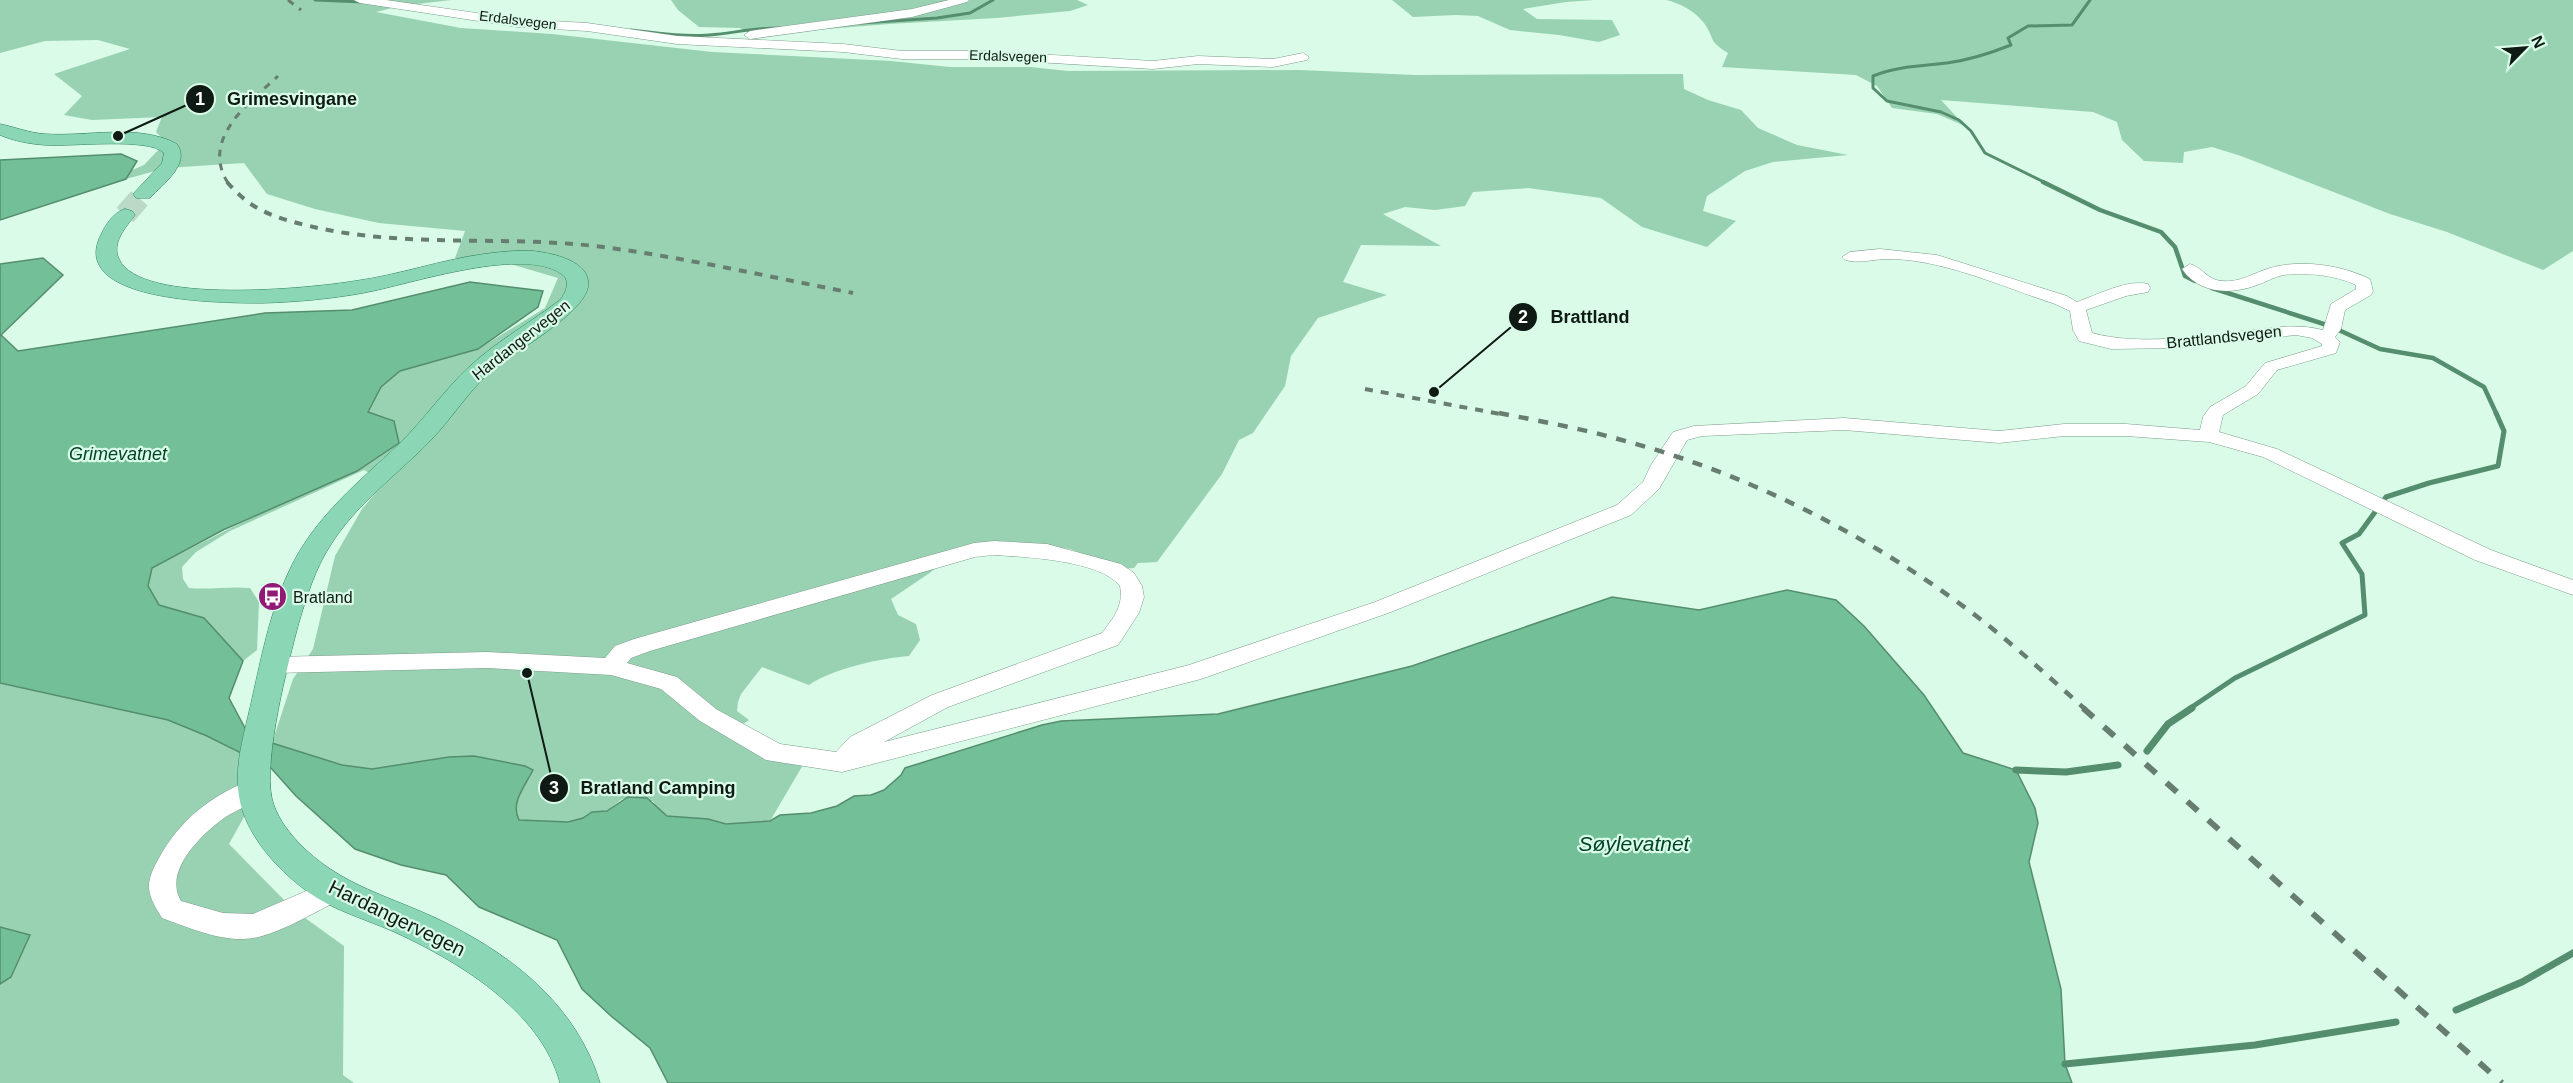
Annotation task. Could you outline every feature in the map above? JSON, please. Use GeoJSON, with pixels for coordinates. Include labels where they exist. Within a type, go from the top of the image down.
{"type":"FeatureCollection","features":[{"type":"Feature","properties":{"kind":"main road"},"geometry":{"type":"LineString","coordinates":[[0,129],[18,136],[37,139],[134,139],[162,143],[171,148],[173,158],[171,164],[143,194]]}},
{"type":"Feature","properties":{"kind":"main road","name":"Hardangervegen"},"geometry":{"type":"LineString","coordinates":[[125,215],[112,231],[108,242],[106,255],[111,265],[117,272],[135,283],[176,294],[238,296],[319,292],[358,287],[477,261],[512,257],[529,257],[555,262],[564,265],[577,276],[578,290],[569,303],[481,369],[420,437],[362,490],[316,546],[301,578],[279,640],[254,780],[268,830],[283,850],[303,869],[334,890],[418,926],[480,959],[532,1004],[553,1029],[571,1054],[580,1083]]}},
{"type":"Feature","properties":{"kind":"street","name":"Erdalsvegen"},"geometry":{"type":"LineString","coordinates":[[360,0],[473,14],[518,23],[587,27],[711,42],[843,48],[902,55],[985,55],[1153,65],[1198,60],[1273,63],[1303,57]]}},
{"type":"Feature","properties":{"kind":"street","name":"Erdalsvegen"},"geometry":{"type":"LineString","coordinates":[[711,42],[764,32],[912,13],[963,0]]}},
{"type":"Feature","properties":{"kind":"street"},"geometry":{"type":"LineString","coordinates":[[1850,258],[1870,254],[1912,254],[1931,258],[2061,300],[2076,308],[2122,292],[2142,288]]}},
{"type":"Feature","properties":{"kind":"street"},"geometry":{"type":"LineString","coordinates":[[2190,269],[2204,281],[2225,286],[2246,284],[2262,276],[2290,270],[2331,273],[2358,279],[2364,283],[2365,291],[2337,308],[2330,331]]}},
{"type":"Feature","properties":{"kind":"street","name":"Brattlandsvegen"},"geometry":{"type":"LineString","coordinates":[[2076,308],[2079,312],[2080,329],[2085,337],[2111,344],[2202,341],[2284,330],[2330,331],[2330,350],[2269,367],[2252,391],[2216,410],[2208,423],[2209,436]]}},
{"type":"Feature","properties":{"kind":"street"},"geometry":{"type":"LineString","coordinates":[[274,665],[487,660],[611,668],[669,683],[708,715],[775,753],[842,762],[1193,673],[1394,603],[1624,510],[1652,485],[1660,465],[1680,436],[1701,430],[1844,424],[1999,437],[2064,430],[2173,432],[2209,436],[2270,453],[2483,555],[2573,588]]}},
{"type":"Feature","properties":{"kind":"street"},"geometry":{"type":"LineString","coordinates":[[611,668],[623,652],[642,645],[974,550],[1014,548],[1047,551],[1113,569],[1126,578],[1131,586],[1133,597],[1128,613],[1110,639],[1076,654],[1009,675],[940,701],[859,744],[842,762]]}},
{"type":"Feature","properties":{"kind":"street"},"geometry":{"type":"LineString","coordinates":[[254,780],[210,814],[175,852],[166,870],[162,888],[172,909],[202,919],[236,926],[252,926],[334,890]]}},
{"type":"Feature","properties":{"kind":"shaded area"},"geometry":{"type":"Polygon","coordinates":[[[0,0],[451,0],[400,6],[376,12],[461,28],[552,34],[712,52],[891,61],[950,67],[1030,67],[1068,71],[1299,70],[1415,75],[1683,74],[1684,89],[1708,100],[1741,110],[1758,128],[1797,145],[1848,155],[1773,162],[1745,171],[1707,196],[1703,211],[1736,221],[1707,247],[1642,227],[1601,198],[1528,188],[1473,192],[1465,206],[1435,210],[1405,207],[1383,214],[1441,246],[1361,245],[1343,282],[1387,295],[1318,318],[1291,356],[1285,386],[1253,433],[1239,440],[1222,474],[1157,562],[1138,563],[1134,568],[1123,569],[1070,549],[1015,543],[953,552],[931,572],[891,599],[898,615],[916,624],[920,640],[909,656],[857,665],[830,674],[809,685],[762,667],[741,694],[737,711],[749,720],[739,727],[754,738],[810,753],[770,821],[726,824],[708,819],[667,816],[657,808],[653,801],[622,799],[607,811],[592,812],[583,818],[568,822],[519,820],[517,801],[533,771],[474,756],[449,757],[372,769],[342,765],[272,743],[293,679],[313,649],[335,556],[362,509],[385,482],[364,470],[230,531],[196,552],[182,567],[183,579],[189,588],[250,588],[259,602],[257,650],[243,661],[204,618],[159,605],[148,586],[152,568],[398,443],[395,426],[367,412],[381,387],[400,371],[478,349],[545,308],[558,278],[500,261],[455,258],[465,231],[379,223],[315,209],[267,194],[244,163],[166,168],[126,179],[130,171],[144,165],[166,142],[156,132],[162,117],[92,120],[64,115],[82,96],[54,74],[130,49],[98,40],[45,41],[0,53],[0,0]]]}},
{"type":"Feature","properties":{"kind":"shaded area"},"geometry":{"type":"Polygon","coordinates":[[[671,0],[1077,0],[1088,5],[1070,11],[996,18],[754,35],[740,28],[699,27],[678,10],[671,0]]]}},
{"type":"Feature","properties":{"kind":"shaded area"},"geometry":{"type":"Polygon","coordinates":[[[1392,0],[1594,0],[1523,9],[1537,19],[1612,20],[1620,35],[1599,42],[1510,30],[1478,16],[1413,17],[1392,0]]]}},
{"type":"Feature","properties":{"kind":"shaded area"},"geometry":{"type":"Polygon","coordinates":[[[1666,0],[2573,0],[2573,251],[2543,270],[2447,232],[2390,214],[2212,147],[2184,152],[2183,163],[2144,161],[2122,140],[2117,122],[2093,112],[1941,100],[1965,126],[1937,114],[1892,108],[1877,86],[1856,75],[1722,67],[1728,53],[1714,42],[1704,23],[1687,8],[1666,0]]]}},
{"type":"Feature","properties":{"kind":"shaded area"},"geometry":{"type":"Polygon","coordinates":[[[0,683],[168,720],[207,736],[271,768],[229,844],[294,910],[344,946],[343,1075],[354,1083],[0,1083],[0,984],[11,977],[30,935],[0,927],[0,683]]]}},
{"type":"Feature","properties":{"kind":"water"},"geometry":{"type":"Polygon","coordinates":[[[121,154],[137,161],[126,179],[0,220],[0,160],[121,154]]]}},
{"type":"Feature","properties":{"kind":"water","name":"Søylevatnet"},"geometry":{"type":"Polygon","coordinates":[[[43,258],[63,275],[1,335],[18,351],[265,313],[352,310],[470,282],[543,291],[538,307],[478,349],[400,371],[381,387],[368,412],[394,421],[399,443],[357,471],[223,530],[152,568],[148,586],[159,605],[204,618],[243,661],[229,698],[245,728],[272,743],[342,765],[372,769],[449,757],[474,756],[525,766],[533,770],[517,801],[519,820],[568,822],[583,818],[592,812],[607,811],[628,797],[647,798],[667,816],[708,819],[726,824],[770,821],[780,815],[811,813],[837,806],[854,796],[871,795],[884,790],[901,775],[905,768],[1042,725],[1061,721],[1218,714],[1412,666],[1612,597],[1699,610],[1787,590],[1836,600],[1864,626],[1924,695],[1963,753],[2016,770],[2035,808],[2038,823],[2029,862],[2061,989],[2065,1064],[2072,1083],[668,1083],[650,1048],[582,989],[557,940],[479,907],[446,875],[401,865],[355,849],[296,796],[271,768],[207,736],[168,720],[0,683],[0,264],[43,258]]]}},
{"type":"Feature","properties":{"kind":"water"},"geometry":{"type":"Polygon","coordinates":[[[0,927],[30,935],[11,977],[0,984],[0,927]]]}},
{"type":"Feature","properties":{"kind":"waterway"},"geometry":{"type":"LineString","coordinates":[[315,0],[363,2]]}},
{"type":"Feature","properties":{"kind":"waterway"},"geometry":{"type":"LineString","coordinates":[[861,23],[937,18],[970,13],[993,0]]}},
{"type":"Feature","properties":{"kind":"waterway"},"geometry":{"type":"LineString","coordinates":[[2046,183],[1985,153],[1971,131],[1959,120],[1941,112],[1887,101],[1873,88],[1873,76],[1900,68],[1955,62],[1988,53],[2011,45],[2008,38],[2028,26],[2072,25],[2090,0]]}},
{"type":"Feature","properties":{"kind":"waterway"},"geometry":{"type":"LineString","coordinates":[[631,30],[699,35],[783,28]]}},
{"type":"Feature","properties":{"kind":"waterway"},"geometry":{"type":"LineString","coordinates":[[2043,182],[2100,210],[2161,232],[2175,247],[2185,276],[2195,281]]}},
{"type":"Feature","properties":{"kind":"waterway"},"geometry":{"type":"LineString","coordinates":[[2212,288],[2330,326],[2380,349],[2433,358],[2484,387],[2497,415]]}},
{"type":"Feature","properties":{"kind":"waterway"},"geometry":{"type":"LineString","coordinates":[[2189,709],[2235,678],[2365,615],[2362,574],[2342,543],[2359,534],[2386,497],[2429,483],[2498,466],[2504,431],[2496,413]]}},
{"type":"Feature","properties":{"kind":"waterway"},"geometry":{"type":"LineString","coordinates":[[2147,751],[2168,724],[2192,708]]}},
{"type":"Feature","properties":{"kind":"waterway"},"geometry":{"type":"LineString","coordinates":[[2016,770],[2066,772],[2118,765]]}},
{"type":"Feature","properties":{"kind":"waterway"},"geometry":{"type":"LineString","coordinates":[[2456,1010],[2522,982],[2573,953]]}},
{"type":"Feature","properties":{"kind":"waterway"},"geometry":{"type":"LineString","coordinates":[[2065,1064],[2255,1045],[2396,1022]]}},
{"type":"Feature","properties":{"kind":"tunnel"},"geometry":{"type":"LineString","coordinates":[[125,215],[143,194]]}},
{"type":"Feature","properties":{"kind":"railway"},"geometry":{"type":"LineString","coordinates":[[288,0],[301,10]]}},
{"type":"Feature","properties":{"kind":"railway"},"geometry":{"type":"LineString","coordinates":[[228,183],[221,167],[220,152],[224,137],[242,110],[278,76]]}},
{"type":"Feature","properties":{"kind":"railway"},"geometry":{"type":"LineString","coordinates":[[228,183],[250,204],[261,210],[285,220],[318,228],[389,238],[532,242],[603,247],[697,262],[853,293]]}},
{"type":"Feature","properties":{"kind":"railway"},"geometry":{"type":"LineString","coordinates":[[1365,389],[1506,415]]}},
{"type":"Feature","properties":{"kind":"railway"},"geometry":{"type":"LineString","coordinates":[[1499,413],[1589,431],[1666,453],[1760,489],[1805,510],[1849,533],[1935,586],[2003,637],[2085,709]]}},
{"type":"Feature","properties":{"kind":"railway"},"geometry":{"type":"LineString","coordinates":[[2083,708],[2502,1083]]}},
{"type":"Feature","properties":{"kind":"place","name":"Grimesvingane"},"geometry":{"type":"Point","coordinates":[118,136]}},
{"type":"Feature","properties":{"kind":"place","name":"Brattland"},"geometry":{"type":"Point","coordinates":[1434,392]}},
{"type":"Feature","properties":{"kind":"place","name":"Bratland"},"geometry":{"type":"Point","coordinates":[272,597]}},
{"type":"Feature","properties":{"kind":"place","name":"Bratland Camping"},"geometry":{"type":"Point","coordinates":[527,673]}},
{"type":"Feature","properties":{"kind":"water label","name":"Grimevatnet"},"geometry":{"type":"Point","coordinates":[118,454]}}]}
